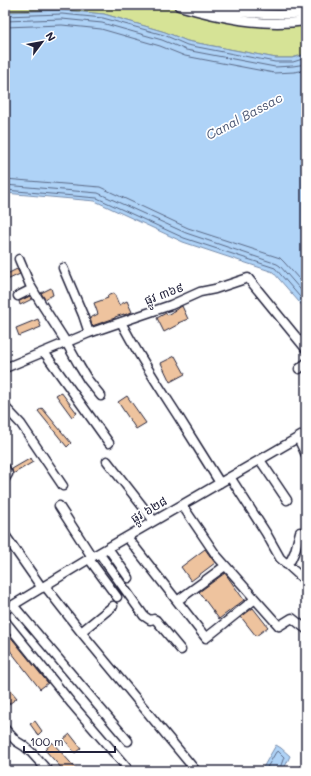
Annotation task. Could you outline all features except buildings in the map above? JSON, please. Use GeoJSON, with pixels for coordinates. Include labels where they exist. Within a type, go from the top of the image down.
{"type":"FeatureCollection","features":[{"type":"Feature","properties":{"kind":"street"},"geometry":{"type":"LineString","coordinates":[[201,5],[237,13],[261,15],[292,15],[306,13]]}},
{"type":"Feature","properties":{"kind":"street"},"geometry":{"type":"LineString","coordinates":[[179,6],[206,14],[235,20],[262,23],[294,23],[306,21]]}},
{"type":"Feature","properties":{"kind":"street"},"geometry":{"type":"LineString","coordinates":[[19,259],[32,289],[66,342],[84,374],[101,396]]}},
{"type":"Feature","properties":{"kind":"street"},"geometry":{"type":"LineString","coordinates":[[63,268],[89,333]]}},
{"type":"Feature","properties":{"kind":"street","name":"ផ្លូវ ៣៦៩"},"geometry":{"type":"LineString","coordinates":[[5,368],[89,333],[171,305],[200,292],[215,289],[248,278],[306,349]]}},
{"type":"Feature","properties":{"kind":"street"},"geometry":{"type":"LineString","coordinates":[[18,296],[32,289]]}},
{"type":"Feature","properties":{"kind":"street"},"geometry":{"type":"LineString","coordinates":[[121,322],[157,384],[220,483]]}},
{"type":"Feature","properties":{"kind":"street"},"geometry":{"type":"LineString","coordinates":[[44,352],[109,443]]}},
{"type":"Feature","properties":{"kind":"street"},"geometry":{"type":"LineString","coordinates":[[299,369],[306,363]]}},
{"type":"Feature","properties":{"kind":"street"},"geometry":{"type":"LineString","coordinates":[[5,407],[20,424],[63,486]]}},
{"type":"Feature","properties":{"kind":"street","name":"ផ្លូវ ៦២៨"},"geometry":{"type":"LineString","coordinates":[[5,610],[93,556],[306,433]]}},
{"type":"Feature","properties":{"kind":"street"},"geometry":{"type":"LineString","coordinates":[[298,438],[306,455]]}},
{"type":"Feature","properties":{"kind":"street"},"geometry":{"type":"LineString","coordinates":[[260,460],[287,500]]}},
{"type":"Feature","properties":{"kind":"street"},"geometry":{"type":"LineString","coordinates":[[107,461],[154,521]]}},
{"type":"Feature","properties":{"kind":"street"},"geometry":{"type":"LineString","coordinates":[[5,468],[8,474],[5,479]]}},
{"type":"Feature","properties":{"kind":"street"},"geometry":{"type":"LineString","coordinates":[[230,477],[266,533],[280,558],[301,578]]}},
{"type":"Feature","properties":{"kind":"street"},"geometry":{"type":"LineString","coordinates":[[182,505],[216,555],[279,626],[292,618],[306,629]]}},
{"type":"Feature","properties":{"kind":"street"},"geometry":{"type":"LineString","coordinates":[[59,506],[93,556],[117,597]]}},
{"type":"Feature","properties":{"kind":"street"},"geometry":{"type":"LineString","coordinates":[[286,564],[291,560],[295,551],[300,532]]}},
{"type":"Feature","properties":{"kind":"street"},"geometry":{"type":"LineString","coordinates":[[5,535],[44,587],[196,771]]}},
{"type":"Feature","properties":{"kind":"street"},"geometry":{"type":"LineString","coordinates":[[128,537],[206,638],[255,599]]}},
{"type":"Feature","properties":{"kind":"street"},"geometry":{"type":"LineString","coordinates":[[108,548],[129,578]]}},
{"type":"Feature","properties":{"kind":"street"},"geometry":{"type":"LineString","coordinates":[[93,556],[144,616],[150,620],[156,620],[180,650]]}},
{"type":"Feature","properties":{"kind":"street"},"geometry":{"type":"LineString","coordinates":[[177,600],[225,566]]}},
{"type":"Feature","properties":{"kind":"street"},"geometry":{"type":"LineString","coordinates":[[13,605],[128,741]]}},
{"type":"Feature","properties":{"kind":"street"},"geometry":{"type":"LineString","coordinates":[[81,632],[113,606]]}},
{"type":"Feature","properties":{"kind":"street"},"geometry":{"type":"LineString","coordinates":[[5,621],[72,704],[127,768]]}},
{"type":"Feature","properties":{"kind":"street"},"geometry":{"type":"LineString","coordinates":[[5,729],[30,751],[48,771]]}},
{"type":"Feature","properties":{"kind":"green space"},"geometry":{"type":"Polygon","coordinates":[[[5,5],[179,5],[235,20],[306,21],[306,54],[292,58],[276,58],[187,41],[165,32],[104,14],[62,10],[5,12],[5,5]]]}},
{"type":"Feature","properties":{"kind":"green space"},"geometry":{"type":"Polygon","coordinates":[[[229,5],[291,5],[292,10],[253,9],[229,5]]]}},
{"type":"Feature","properties":{"kind":"water","name":"Canal Bassac"},"geometry":{"type":"Polygon","coordinates":[[[62,10],[104,14],[165,32],[187,41],[276,58],[292,58],[306,54],[306,310],[273,272],[183,242],[95,201],[5,193],[5,12],[62,10]]]}},
{"type":"Feature","properties":{"kind":"water"},"geometry":{"type":"Polygon","coordinates":[[[276,745],[290,756],[283,771],[261,771],[276,745]]]}}]}
